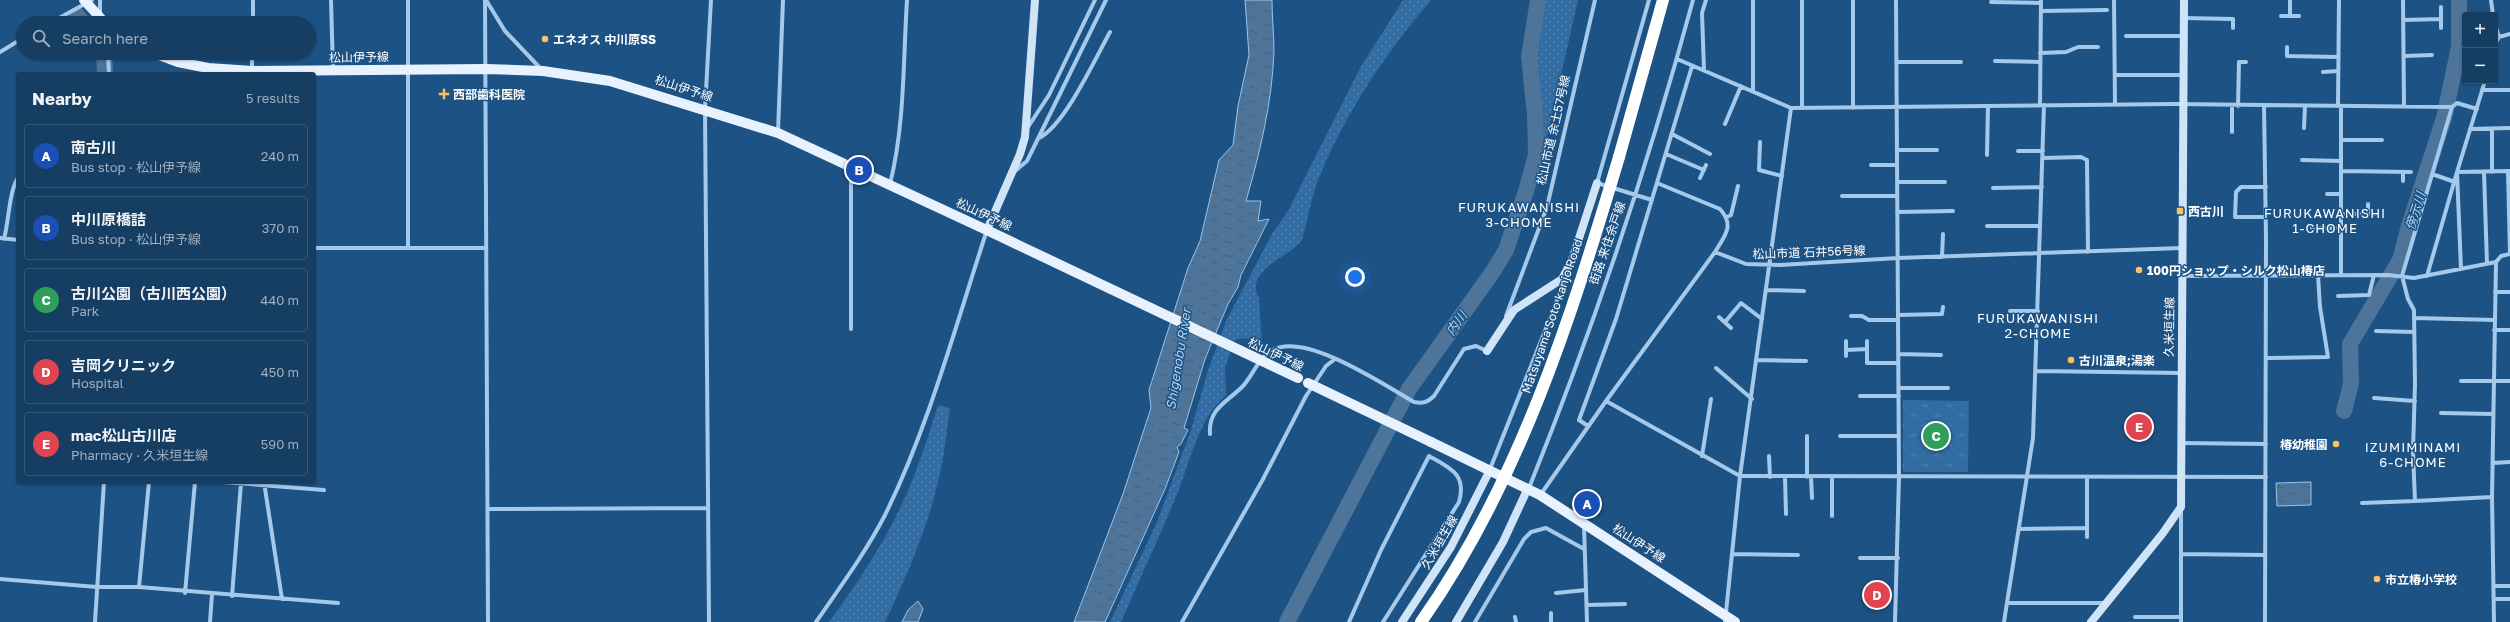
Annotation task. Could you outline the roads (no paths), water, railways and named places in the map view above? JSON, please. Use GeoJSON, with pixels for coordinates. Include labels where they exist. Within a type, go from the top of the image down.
{"type":"FeatureCollection","features":[{"type":"Feature","properties":{"kind":"highway","name":"Matsuyama Soto kanjo Road"},"geometry":{"type":"LineString","coordinates":[[1421,622],[1475,536],[1519,449],[1571,309],[1619,156],[1663,0]]}},
{"type":"Feature","properties":{"kind":"main road"},"geometry":{"type":"LineString","coordinates":[[990,231],[1020,154],[1026,129],[1035,0]]}},
{"type":"Feature","properties":{"kind":"main road","name":"久米垣生線"},"geometry":{"type":"LineString","coordinates":[[2181,507],[2184,0]]}},
{"type":"Feature","properties":{"kind":"main road"},"geometry":{"type":"LineString","coordinates":[[87,1],[99,16]]}},
{"type":"Feature","properties":{"kind":"main road","name":"松山伊予線"},"geometry":{"type":"LineString","coordinates":[[173,60],[208,68],[252,72],[486,69],[543,71],[610,81],[706,109],[778,133],[990,231],[1528,488],[1584,523],[1725,618],[1735,622]]}},
{"type":"Feature","properties":{"kind":"main road"},"geometry":{"type":"LineString","coordinates":[[1501,328],[1514,310],[1562,279],[1572,260],[1597,183]]}},
{"type":"Feature","properties":{"kind":"main road","name":"松山市道 余土57号線"},"geometry":{"type":"LineString","coordinates":[[1487,351],[1501,328]]}},
{"type":"Feature","properties":{"kind":"main road","name":"久米垣生線"},"geometry":{"type":"LineString","coordinates":[[1402,622],[1451,547],[1490,470]]}},
{"type":"Feature","properties":{"kind":"main road"},"geometry":{"type":"LineString","coordinates":[[1456,622],[1503,542],[1528,488]]}},
{"type":"Feature","properties":{"kind":"main road"},"geometry":{"type":"LineString","coordinates":[[2091,622],[2163,533],[2181,507]]}},
{"type":"Feature","properties":{"kind":"street"},"geometry":{"type":"LineString","coordinates":[[100,0],[102,16]]}},
{"type":"Feature","properties":{"kind":"street"},"geometry":{"type":"LineString","coordinates":[[253,0],[253,16]]}},
{"type":"Feature","properties":{"kind":"street"},"geometry":{"type":"LineString","coordinates":[[331,0],[333,70]]}},
{"type":"Feature","properties":{"kind":"street"},"geometry":{"type":"LineString","coordinates":[[408,0],[408,248]]}},
{"type":"Feature","properties":{"kind":"street"},"geometry":{"type":"LineString","coordinates":[[486,0],[488,622]]}},
{"type":"Feature","properties":{"kind":"street"},"geometry":{"type":"LineString","coordinates":[[486,0],[505,31],[543,71]]}},
{"type":"Feature","properties":{"kind":"street"},"geometry":{"type":"LineString","coordinates":[[709,622],[706,109],[711,0]]}},
{"type":"Feature","properties":{"kind":"street"},"geometry":{"type":"LineString","coordinates":[[778,133],[783,0]]}},
{"type":"Feature","properties":{"kind":"street"},"geometry":{"type":"LineString","coordinates":[[890,184],[896,156],[907,0]]}},
{"type":"Feature","properties":{"kind":"street"},"geometry":{"type":"LineString","coordinates":[[1026,129],[1049,95],[1095,0]]}},
{"type":"Feature","properties":{"kind":"street"},"geometry":{"type":"LineString","coordinates":[[1012,174],[1027,161],[1106,0]]}},
{"type":"Feature","properties":{"kind":"street","name":"松山市道 余土57号線"},"geometry":{"type":"LineString","coordinates":[[1501,328],[1549,200],[1595,0]]}},
{"type":"Feature","properties":{"kind":"street"},"geometry":{"type":"LineString","coordinates":[[1649,0],[1597,183],[1652,200]]}},
{"type":"Feature","properties":{"kind":"street","name":"街路 来住余戸線"},"geometry":{"type":"LineString","coordinates":[[1528,488],[1565,398],[1636,195],[1693,0]]}},
{"type":"Feature","properties":{"kind":"street"},"geometry":{"type":"LineString","coordinates":[[1704,70],[1702,13],[1706,0]]}},
{"type":"Feature","properties":{"kind":"street"},"geometry":{"type":"LineString","coordinates":[[1753,0],[1753,91]]}},
{"type":"Feature","properties":{"kind":"street"},"geometry":{"type":"LineString","coordinates":[[1802,0],[1802,108]]}},
{"type":"Feature","properties":{"kind":"street"},"geometry":{"type":"LineString","coordinates":[[1853,0],[1853,108]]}},
{"type":"Feature","properties":{"kind":"street"},"geometry":{"type":"LineString","coordinates":[[1895,622],[1898,558],[1899,476],[1896,0]]}},
{"type":"Feature","properties":{"kind":"street"},"geometry":{"type":"LineString","coordinates":[[2114,0],[2115,104]]}},
{"type":"Feature","properties":{"kind":"street"},"geometry":{"type":"LineString","coordinates":[[2290,0],[2290,16]]}},
{"type":"Feature","properties":{"kind":"street"},"geometry":{"type":"LineString","coordinates":[[2339,0],[2338,71],[2341,140],[2340,275]]}},
{"type":"Feature","properties":{"kind":"street"},"geometry":{"type":"LineString","coordinates":[[2403,0],[2404,106]]}},
{"type":"Feature","properties":{"kind":"street"},"geometry":{"type":"LineString","coordinates":[[2491,0],[2493,12]]}},
{"type":"Feature","properties":{"kind":"street"},"geometry":{"type":"LineString","coordinates":[[62,16],[87,1]]}},
{"type":"Feature","properties":{"kind":"street"},"geometry":{"type":"LineString","coordinates":[[1991,2],[2041,1],[2040,62],[2043,158],[2033,438],[2020,529],[2004,622]]}},
{"type":"Feature","properties":{"kind":"street"},"geometry":{"type":"LineString","coordinates":[[2441,7],[2441,28]]}},
{"type":"Feature","properties":{"kind":"street"},"geometry":{"type":"LineString","coordinates":[[2041,11],[2107,10]]}},
{"type":"Feature","properties":{"kind":"street"},"geometry":{"type":"LineString","coordinates":[[2280,16],[2299,16]]}},
{"type":"Feature","properties":{"kind":"street"},"geometry":{"type":"LineString","coordinates":[[2184,18],[2232,19],[2233,28]]}},
{"type":"Feature","properties":{"kind":"street"},"geometry":{"type":"LineString","coordinates":[[2404,20],[2441,20]]}},
{"type":"Feature","properties":{"kind":"street"},"geometry":{"type":"LineString","coordinates":[[1038,139],[1045,135],[1062,116],[1110,32]]}},
{"type":"Feature","properties":{"kind":"street"},"geometry":{"type":"LineString","coordinates":[[2498,37],[2510,34]]}},
{"type":"Feature","properties":{"kind":"street"},"geometry":{"type":"LineString","coordinates":[[2126,36],[2184,36]]}},
{"type":"Feature","properties":{"kind":"street"},"geometry":{"type":"LineString","coordinates":[[0,52],[16,42]]}},
{"type":"Feature","properties":{"kind":"street"},"geometry":{"type":"LineString","coordinates":[[2040,53],[2066,52],[2078,47],[2098,47]]}},
{"type":"Feature","properties":{"kind":"street"},"geometry":{"type":"LineString","coordinates":[[2287,47],[2287,56],[2338,57]]}},
{"type":"Feature","properties":{"kind":"street"},"geometry":{"type":"LineString","coordinates":[[2404,56],[2432,55]]}},
{"type":"Feature","properties":{"kind":"street"},"geometry":{"type":"LineString","coordinates":[[1677,59],[1791,108],[1897,108],[2115,104],[2232,106],[2449,106],[2457,103],[2477,109]]}},
{"type":"Feature","properties":{"kind":"street"},"geometry":{"type":"LineString","coordinates":[[108,60],[108,72]]}},
{"type":"Feature","properties":{"kind":"street"},"geometry":{"type":"LineString","coordinates":[[252,60],[252,72]]}},
{"type":"Feature","properties":{"kind":"street"},"geometry":{"type":"LineString","coordinates":[[1995,61],[2040,62]]}},
{"type":"Feature","properties":{"kind":"street"},"geometry":{"type":"LineString","coordinates":[[1897,62],[1961,62]]}},
{"type":"Feature","properties":{"kind":"street"},"geometry":{"type":"LineString","coordinates":[[2238,106],[2239,62],[2246,62]]}},
{"type":"Feature","properties":{"kind":"street"},"geometry":{"type":"LineString","coordinates":[[1588,426],[1579,420],[1616,319],[1692,66]]}},
{"type":"Feature","properties":{"kind":"street"},"geometry":{"type":"LineString","coordinates":[[2323,72],[2338,71]]}},
{"type":"Feature","properties":{"kind":"street"},"geometry":{"type":"LineString","coordinates":[[2115,75],[2183,75]]}},
{"type":"Feature","properties":{"kind":"street"},"geometry":{"type":"LineString","coordinates":[[2461,269],[2456,182],[2457,172],[2484,84]]}},
{"type":"Feature","properties":{"kind":"street"},"geometry":{"type":"LineString","coordinates":[[1725,124],[1741,86]]}},
{"type":"Feature","properties":{"kind":"street"},"geometry":{"type":"LineString","coordinates":[[2482,90],[2510,90]]}},
{"type":"Feature","properties":{"kind":"street"},"geometry":{"type":"LineString","coordinates":[[1987,155],[1988,106]]}},
{"type":"Feature","properties":{"kind":"street"},"geometry":{"type":"LineString","coordinates":[[2232,106],[2232,132]]}},
{"type":"Feature","properties":{"kind":"street"},"geometry":{"type":"LineString","coordinates":[[2264,106],[2266,187],[2265,622]]}},
{"type":"Feature","properties":{"kind":"street"},"geometry":{"type":"LineString","coordinates":[[2304,128],[2305,106]]}},
{"type":"Feature","properties":{"kind":"street"},"geometry":{"type":"LineString","coordinates":[[2415,501],[2413,451],[2415,401],[2414,310],[2408,299],[2402,276],[2432,174],[2449,106]]}},
{"type":"Feature","properties":{"kind":"street"},"geometry":{"type":"LineString","coordinates":[[1725,618],[1740,476],[1752,399],[1791,108]]}},
{"type":"Feature","properties":{"kind":"street"},"geometry":{"type":"LineString","coordinates":[[2470,129],[2510,128]]}},
{"type":"Feature","properties":{"kind":"street"},"geometry":{"type":"LineString","coordinates":[[2492,129],[2492,172]]}},
{"type":"Feature","properties":{"kind":"street"},"geometry":{"type":"LineString","coordinates":[[1672,134],[1710,154]]}},
{"type":"Feature","properties":{"kind":"street"},"geometry":{"type":"LineString","coordinates":[[2341,140],[2382,140]]}},
{"type":"Feature","properties":{"kind":"street"},"geometry":{"type":"LineString","coordinates":[[1760,142],[1759,170],[1782,176]]}},
{"type":"Feature","properties":{"kind":"street"},"geometry":{"type":"LineString","coordinates":[[1897,150],[1937,150]]}},
{"type":"Feature","properties":{"kind":"street"},"geometry":{"type":"LineString","coordinates":[[2018,151],[2043,151]]}},
{"type":"Feature","properties":{"kind":"street"},"geometry":{"type":"LineString","coordinates":[[1666,154],[1704,170]]}},
{"type":"Feature","properties":{"kind":"street"},"geometry":{"type":"LineString","coordinates":[[2043,158],[2081,156],[2087,160],[2088,252]]}},
{"type":"Feature","properties":{"kind":"street"},"geometry":{"type":"LineString","coordinates":[[2302,160],[2341,161]]}},
{"type":"Feature","properties":{"kind":"street"},"geometry":{"type":"LineString","coordinates":[[1700,178],[1706,165]]}},
{"type":"Feature","properties":{"kind":"street"},"geometry":{"type":"LineString","coordinates":[[1871,165],[1897,165]]}},
{"type":"Feature","properties":{"kind":"street"},"geometry":{"type":"LineString","coordinates":[[851,166],[851,329]]}},
{"type":"Feature","properties":{"kind":"street"},"geometry":{"type":"LineString","coordinates":[[2341,171],[2411,172]]}},
{"type":"Feature","properties":{"kind":"street"},"geometry":{"type":"LineString","coordinates":[[2182,276],[2397,275],[2414,278],[2496,262],[2501,256],[2510,254],[2509,171],[2457,172]]}},
{"type":"Feature","properties":{"kind":"street"},"geometry":{"type":"LineString","coordinates":[[2403,172],[2403,181]]}},
{"type":"Feature","properties":{"kind":"street"},"geometry":{"type":"LineString","coordinates":[[2484,172],[2487,264]]}},
{"type":"Feature","properties":{"kind":"street"},"geometry":{"type":"LineString","coordinates":[[2432,174],[2456,182]]}},
{"type":"Feature","properties":{"kind":"street"},"geometry":{"type":"LineString","coordinates":[[16,181],[13,185],[10,215],[2,238],[16,240]]}},
{"type":"Feature","properties":{"kind":"street"},"geometry":{"type":"LineString","coordinates":[[1897,182],[1945,182]]}},
{"type":"Feature","properties":{"kind":"street"},"geometry":{"type":"LineString","coordinates":[[2426,276],[2456,182]]}},
{"type":"Feature","properties":{"kind":"street"},"geometry":{"type":"LineString","coordinates":[[1540,495],[1606,401],[1715,252],[1728,228],[1727,217],[1720,209],[1657,183]]}},
{"type":"Feature","properties":{"kind":"street"},"geometry":{"type":"LineString","coordinates":[[1727,217],[1731,215],[1738,186]]}},
{"type":"Feature","properties":{"kind":"street"},"geometry":{"type":"LineString","coordinates":[[1993,188],[2042,187]]}},
{"type":"Feature","properties":{"kind":"street"},"geometry":{"type":"LineString","coordinates":[[2266,187],[2241,187],[2236,192],[2235,217],[2266,217]]}},
{"type":"Feature","properties":{"kind":"street"},"geometry":{"type":"LineString","coordinates":[[2327,194],[2341,194]]}},
{"type":"Feature","properties":{"kind":"street"},"geometry":{"type":"LineString","coordinates":[[1842,196],[1897,196]]}},
{"type":"Feature","properties":{"kind":"street"},"geometry":{"type":"LineString","coordinates":[[2368,204],[2368,214]]}},
{"type":"Feature","properties":{"kind":"street"},"geometry":{"type":"LineString","coordinates":[[1898,212],[1953,211]]}},
{"type":"Feature","properties":{"kind":"street"},"geometry":{"type":"LineString","coordinates":[[2341,214],[2377,214]]}},
{"type":"Feature","properties":{"kind":"street"},"geometry":{"type":"LineString","coordinates":[[1987,226],[2040,226]]}},
{"type":"Feature","properties":{"kind":"street"},"geometry":{"type":"LineString","coordinates":[[2312,228],[2341,228]]}},
{"type":"Feature","properties":{"kind":"street"},"geometry":{"type":"LineString","coordinates":[[816,622],[851,571],[884,515],[904,470],[990,231]]}},
{"type":"Feature","properties":{"kind":"street"},"geometry":{"type":"LineString","coordinates":[[1942,257],[1943,234]]}},
{"type":"Feature","properties":{"kind":"street"},"geometry":{"type":"LineString","coordinates":[[316,248],[486,248]]}},
{"type":"Feature","properties":{"kind":"street","name":"松山市道 石井56号線"},"geometry":{"type":"LineString","coordinates":[[1715,252],[1746,264],[1770,265],[1898,258],[2182,248]]}},
{"type":"Feature","properties":{"kind":"street"},"geometry":{"type":"LineString","coordinates":[[1490,470],[1572,260]]}},
{"type":"Feature","properties":{"kind":"street"},"geometry":{"type":"LineString","coordinates":[[2494,622],[2492,497],[2496,262]]}},
{"type":"Feature","properties":{"kind":"street"},"geometry":{"type":"LineString","coordinates":[[2266,358],[2328,357],[2320,307],[2318,275]]}},
{"type":"Feature","properties":{"kind":"street"},"geometry":{"type":"LineString","coordinates":[[2338,296],[2369,295],[2374,275]]}},
{"type":"Feature","properties":{"kind":"street"},"geometry":{"type":"LineString","coordinates":[[1766,290],[1804,291]]}},
{"type":"Feature","properties":{"kind":"street"},"geometry":{"type":"LineString","coordinates":[[2495,292],[2510,292]]}},
{"type":"Feature","properties":{"kind":"street"},"geometry":{"type":"LineString","coordinates":[[1725,322],[1742,303],[1762,320]]}},
{"type":"Feature","properties":{"kind":"street"},"geometry":{"type":"LineString","coordinates":[[1898,315],[1942,314],[1943,307]]}},
{"type":"Feature","properties":{"kind":"street"},"geometry":{"type":"LineString","coordinates":[[2010,310],[2038,311]]}},
{"type":"Feature","properties":{"kind":"street"},"geometry":{"type":"LineString","coordinates":[[1851,316],[1862,316],[1869,320],[1898,320]]}},
{"type":"Feature","properties":{"kind":"street"},"geometry":{"type":"LineString","coordinates":[[1719,317],[1731,328]]}},
{"type":"Feature","properties":{"kind":"street"},"geometry":{"type":"LineString","coordinates":[[2414,318],[2495,320]]}},
{"type":"Feature","properties":{"kind":"street"},"geometry":{"type":"LineString","coordinates":[[2494,330],[2510,330]]}},
{"type":"Feature","properties":{"kind":"street"},"geometry":{"type":"LineString","coordinates":[[2376,331],[2414,332]]}},
{"type":"Feature","properties":{"kind":"street"},"geometry":{"type":"LineString","coordinates":[[1846,341],[1846,356]]}},
{"type":"Feature","properties":{"kind":"street"},"geometry":{"type":"LineString","coordinates":[[1866,341],[1867,363],[1898,363]]}},
{"type":"Feature","properties":{"kind":"street"},"geometry":{"type":"LineString","coordinates":[[1210,434],[1209,425],[1218,407],[1242,388],[1267,353],[1274,349],[1299,346],[1335,359],[1414,402],[1421,404],[1428,402],[1434,396],[1464,349],[1476,346],[1487,351]]}},
{"type":"Feature","properties":{"kind":"street"},"geometry":{"type":"LineString","coordinates":[[1846,350],[1867,349]]}},
{"type":"Feature","properties":{"kind":"street"},"geometry":{"type":"LineString","coordinates":[[1898,354],[1941,355]]}},
{"type":"Feature","properties":{"kind":"street"},"geometry":{"type":"LineString","coordinates":[[1182,622],[1262,481],[1306,396],[1326,366],[1335,359]]}},
{"type":"Feature","properties":{"kind":"street"},"geometry":{"type":"LineString","coordinates":[[1757,360],[1806,361]]}},
{"type":"Feature","properties":{"kind":"street"},"geometry":{"type":"LineString","coordinates":[[1716,368],[1752,399]]}},
{"type":"Feature","properties":{"kind":"street"},"geometry":{"type":"LineString","coordinates":[[2036,371],[2181,373]]}},
{"type":"Feature","properties":{"kind":"street"},"geometry":{"type":"LineString","coordinates":[[2461,381],[2510,381]]}},
{"type":"Feature","properties":{"kind":"street"},"geometry":{"type":"LineString","coordinates":[[1899,388],[1948,388]]}},
{"type":"Feature","properties":{"kind":"street"},"geometry":{"type":"LineString","coordinates":[[1860,396],[1899,396]]}},
{"type":"Feature","properties":{"kind":"street"},"geometry":{"type":"LineString","coordinates":[[2374,398],[2415,401]]}},
{"type":"Feature","properties":{"kind":"street"},"geometry":{"type":"LineString","coordinates":[[1702,456],[1711,399]]}},
{"type":"Feature","properties":{"kind":"street"},"geometry":{"type":"LineString","coordinates":[[1606,401],[1740,476],[2087,478],[2266,477]]}},
{"type":"Feature","properties":{"kind":"street"},"geometry":{"type":"LineString","coordinates":[[2441,413],[2493,414]]}},
{"type":"Feature","properties":{"kind":"street"},"geometry":{"type":"LineString","coordinates":[[1807,436],[1809,476],[1812,498]]}},
{"type":"Feature","properties":{"kind":"street"},"geometry":{"type":"LineString","coordinates":[[1840,436],[1899,436]]}},
{"type":"Feature","properties":{"kind":"street"},"geometry":{"type":"LineString","coordinates":[[2181,443],[2266,444]]}},
{"type":"Feature","properties":{"kind":"street"},"geometry":{"type":"LineString","coordinates":[[1349,622],[1381,550],[1429,456],[1452,468],[1456,474],[1462,491],[1459,502],[1383,622]]}},
{"type":"Feature","properties":{"kind":"street"},"geometry":{"type":"LineString","coordinates":[[1769,456],[1770,476]]}},
{"type":"Feature","properties":{"kind":"street"},"geometry":{"type":"LineString","coordinates":[[2493,463],[2510,462]]}},
{"type":"Feature","properties":{"kind":"street"},"geometry":{"type":"LineString","coordinates":[[1785,476],[1786,514]]}},
{"type":"Feature","properties":{"kind":"street"},"geometry":{"type":"LineString","coordinates":[[1832,476],[1832,516]]}},
{"type":"Feature","properties":{"kind":"street"},"geometry":{"type":"LineString","coordinates":[[2087,478],[2087,537]]}},
{"type":"Feature","properties":{"kind":"street"},"geometry":{"type":"LineString","coordinates":[[95,622],[104,484]]}},
{"type":"Feature","properties":{"kind":"street"},"geometry":{"type":"LineString","coordinates":[[139,587],[149,484]]}},
{"type":"Feature","properties":{"kind":"street"},"geometry":{"type":"LineString","coordinates":[[185,592],[195,484]]}},
{"type":"Feature","properties":{"kind":"street"},"geometry":{"type":"LineString","coordinates":[[232,596],[241,484]]}},
{"type":"Feature","properties":{"kind":"street"},"geometry":{"type":"LineString","coordinates":[[282,599],[265,484],[324,490]]}},
{"type":"Feature","properties":{"kind":"street"},"geometry":{"type":"LineString","coordinates":[[2362,504],[2492,497]]}},
{"type":"Feature","properties":{"kind":"street"},"geometry":{"type":"LineString","coordinates":[[2181,507],[2181,622]]}},
{"type":"Feature","properties":{"kind":"street"},"geometry":{"type":"LineString","coordinates":[[488,509],[708,508]]}},
{"type":"Feature","properties":{"kind":"street"},"geometry":{"type":"LineString","coordinates":[[1584,523],[1587,622]]}},
{"type":"Feature","properties":{"kind":"street"},"geometry":{"type":"LineString","coordinates":[[1475,622],[1524,539],[1531,532],[1546,528],[1584,549]]}},
{"type":"Feature","properties":{"kind":"street"},"geometry":{"type":"LineString","coordinates":[[2020,529],[2087,528]]}},
{"type":"Feature","properties":{"kind":"street"},"geometry":{"type":"LineString","coordinates":[[1732,554],[1798,555]]}},
{"type":"Feature","properties":{"kind":"street"},"geometry":{"type":"LineString","coordinates":[[2181,554],[2265,555]]}},
{"type":"Feature","properties":{"kind":"street"},"geometry":{"type":"LineString","coordinates":[[1860,558],[1898,558]]}},
{"type":"Feature","properties":{"kind":"street"},"geometry":{"type":"LineString","coordinates":[[0,579],[98,587],[139,587],[338,604]]}},
{"type":"Feature","properties":{"kind":"street"},"geometry":{"type":"LineString","coordinates":[[2494,586],[2510,586]]}},
{"type":"Feature","properties":{"kind":"street"},"geometry":{"type":"LineString","coordinates":[[1556,593],[1586,590]]}},
{"type":"Feature","properties":{"kind":"street"},"geometry":{"type":"LineString","coordinates":[[210,622],[212,594]]}},
{"type":"Feature","properties":{"kind":"street"},"geometry":{"type":"LineString","coordinates":[[2494,600],[2510,599]]}},
{"type":"Feature","properties":{"kind":"street"},"geometry":{"type":"LineString","coordinates":[[2007,603],[2107,603]]}},
{"type":"Feature","properties":{"kind":"street"},"geometry":{"type":"LineString","coordinates":[[1587,605],[1625,604]]}},
{"type":"Feature","properties":{"kind":"street"},"geometry":{"type":"LineString","coordinates":[[1551,613],[1551,622]]}},
{"type":"Feature","properties":{"kind":"street"},"geometry":{"type":"LineString","coordinates":[[2135,617],[2181,617]]}},
{"type":"Feature","properties":{"kind":"water","name":"Shigenobu River"},"geometry":{"type":"Polygon","coordinates":[[[1245,0],[1272,0],[1274,52],[1271,90],[1256,164],[1246,201],[1261,201],[1258,221],[1269,219],[1241,275],[1238,287],[1228,304],[1205,359],[1184,428],[1188,430],[1181,444],[1177,447],[1179,452],[1165,489],[1105,622],[1074,622],[1123,494],[1151,408],[1149,390],[1188,268],[1200,241],[1219,160],[1233,145],[1238,106],[1249,55],[1245,0]]]}},
{"type":"Feature","properties":{"kind":"water"},"geometry":{"type":"Polygon","coordinates":[[[2311,482],[2311,505],[2277,506],[2276,483],[2311,482]]]}},
{"type":"Feature","properties":{"kind":"water"},"geometry":{"type":"Polygon","coordinates":[[[918,601],[923,609],[918,622],[902,622],[908,610],[918,601]]]}},
{"type":"Feature","properties":{"kind":"waterway","name":"内川"},"geometry":{"type":"LineString","coordinates":[[1287,622],[1409,389],[1492,273],[1506,250],[1526,191],[1536,155],[1535,115],[1529,57],[1538,0]]}},
{"type":"Feature","properties":{"kind":"waterway","name":"傍示川"},"geometry":{"type":"LineString","coordinates":[[2344,411],[2351,384],[2350,344],[2400,260],[2409,226],[2444,118],[2459,47],[2459,0]]}},
{"type":"Feature","properties":{"kind":"waterway"},"geometry":{"type":"LineString","coordinates":[[104,60],[105,72]]}},
{"type":"Feature","properties":{"kind":"place","name":"エネオス 中川原SS"},"geometry":{"type":"Point","coordinates":[545,39]}},
{"type":"Feature","properties":{"kind":"place","name":"西部歯科医院"},"geometry":{"type":"Point","coordinates":[444,94]}},
{"type":"Feature","properties":{"kind":"place","name":"中川原橋詰"},"geometry":{"type":"Point","coordinates":[859,170]}},
{"type":"Feature","properties":{"kind":"place","name":"西古川"},"geometry":{"type":"Point","coordinates":[2180,211]}},
{"type":"Feature","properties":{"kind":"place","name":"100円ショップ・シルク松山椿店"},"geometry":{"type":"Point","coordinates":[2139,270]}},
{"type":"Feature","properties":{"kind":"place","name":"古川温泉;湯楽"},"geometry":{"type":"Point","coordinates":[2071,360]}},
{"type":"Feature","properties":{"kind":"place","name":"mac松山古川店"},"geometry":{"type":"Point","coordinates":[2139,427]}},
{"type":"Feature","properties":{"kind":"place","name":"古川公園（古川西公園）"},"geometry":{"type":"Point","coordinates":[1936,436]}},
{"type":"Feature","properties":{"kind":"place","name":"椿幼稚園"},"geometry":{"type":"Point","coordinates":[2336,444]}},
{"type":"Feature","properties":{"kind":"place","name":"南古川"},"geometry":{"type":"Point","coordinates":[1587,504]}},
{"type":"Feature","properties":{"kind":"place","name":"市立椿小学校"},"geometry":{"type":"Point","coordinates":[2377,579]}},
{"type":"Feature","properties":{"kind":"place","name":"吉岡クリニック"},"geometry":{"type":"Point","coordinates":[1877,595]}},
{"type":"Feature","properties":{"kind":"district","name":"FURUKAWANISHI 3-CHOME"},"geometry":{"type":"Point","coordinates":[1519,214]}},
{"type":"Feature","properties":{"kind":"district","name":"FURUKAWANISHI 1-CHOME"},"geometry":{"type":"Point","coordinates":[2325,220]}},
{"type":"Feature","properties":{"kind":"district","name":"FURUKAWANISHI 2-CHOME"},"geometry":{"type":"Point","coordinates":[2038,326]}},
{"type":"Feature","properties":{"kind":"district","name":"IZUMIMINAMI 6-CHOME"},"geometry":{"type":"Point","coordinates":[2413,454]}}]}
